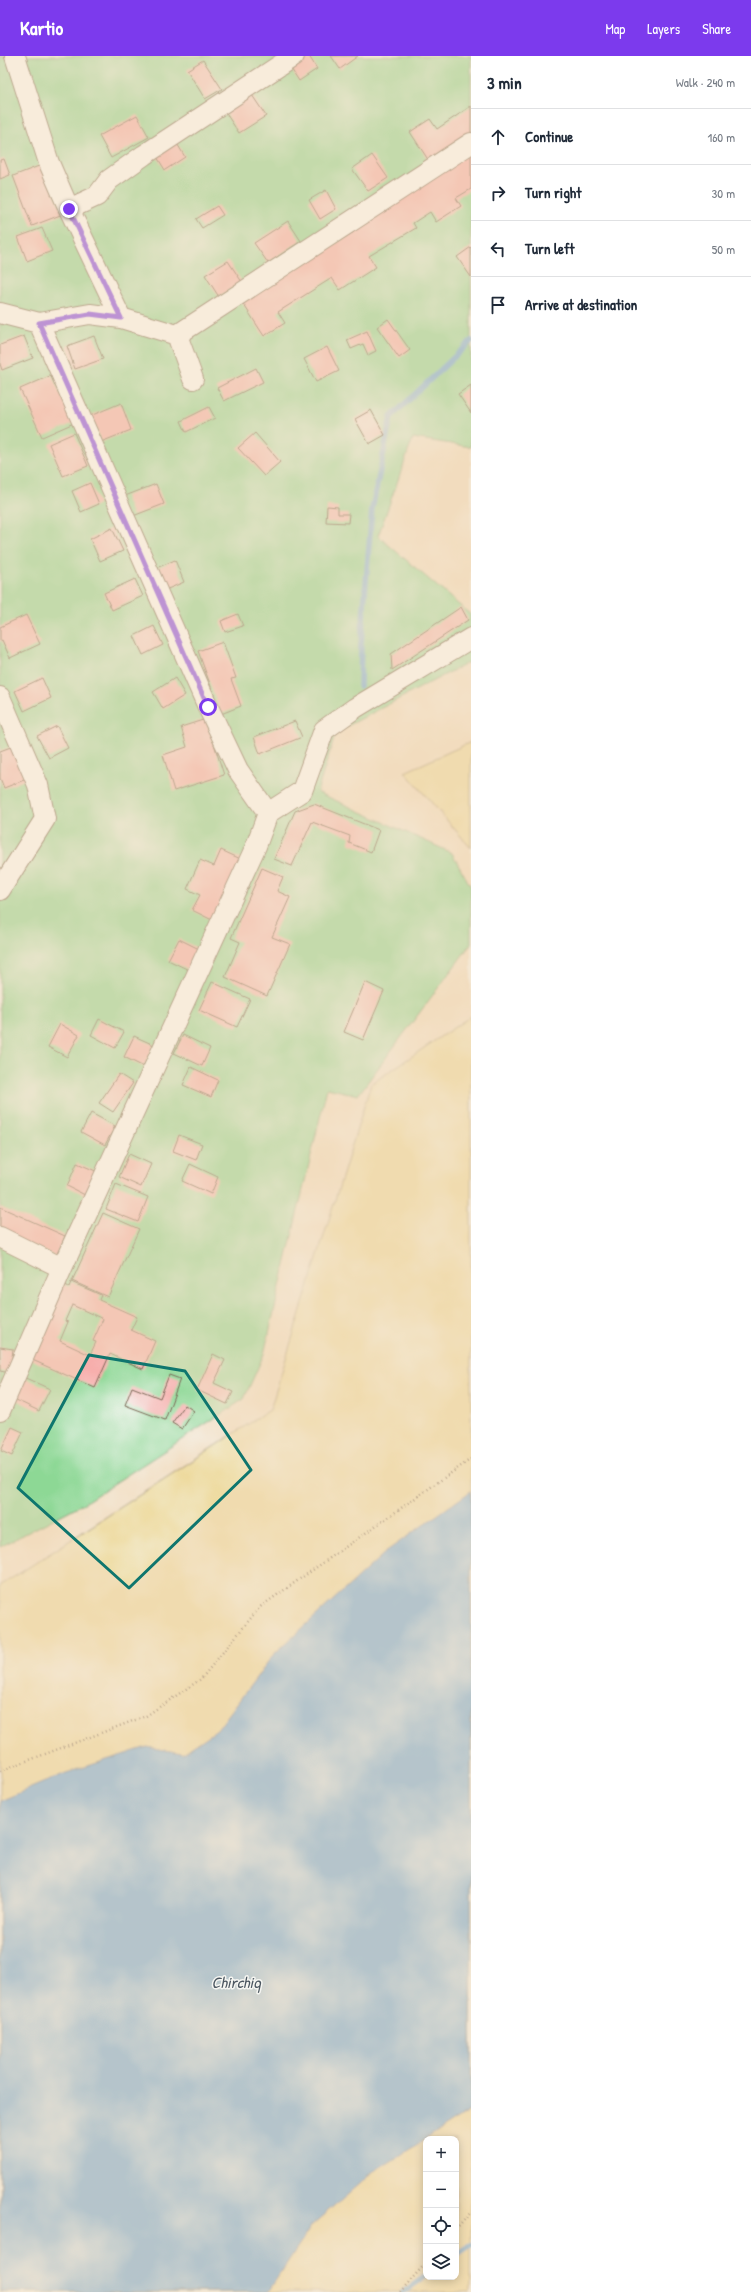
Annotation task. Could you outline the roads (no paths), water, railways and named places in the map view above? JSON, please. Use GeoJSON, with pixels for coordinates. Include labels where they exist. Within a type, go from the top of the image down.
{"type":"FeatureCollection","features":[{"type":"Feature","properties":{"kind":"street"},"geometry":{"type":"LineString","coordinates":[[15,56],[49,163],[69,209],[121,318]]}},
{"type":"Feature","properties":{"kind":"street"},"geometry":{"type":"LineString","coordinates":[[69,209],[97,196],[109,180],[144,155],[294,56]]}},
{"type":"Feature","properties":{"kind":"street"},"geometry":{"type":"LineString","coordinates":[[177,335],[471,143]]}},
{"type":"Feature","properties":{"kind":"street"},"geometry":{"type":"LineString","coordinates":[[0,313],[39,323],[90,314],[121,318],[177,335]]}},
{"type":"Feature","properties":{"kind":"street"},"geometry":{"type":"LineString","coordinates":[[39,323],[238,770],[268,813]]}},
{"type":"Feature","properties":{"kind":"street"},"geometry":{"type":"LineString","coordinates":[[177,335],[193,380]]}},
{"type":"Feature","properties":{"kind":"street"},"geometry":{"type":"LineString","coordinates":[[0,1411],[62,1268],[256,846],[268,813],[302,791],[324,730],[355,708],[471,638]]}},
{"type":"Feature","properties":{"kind":"street"},"geometry":{"type":"LineString","coordinates":[[0,697],[38,785],[45,819],[0,890]]}},
{"type":"Feature","properties":{"kind":"street"},"geometry":{"type":"LineString","coordinates":[[0,1236],[62,1268]]}},
{"type":"Feature","properties":{"kind":"water","name":"Chirchiq"},"geometry":{"type":"Polygon","coordinates":[[[471,1491],[471,2110],[430,2136],[423,2136],[423,2141],[368,2176],[312,2225],[268,2292],[0,2292],[0,1801],[66,1773],[147,1747],[183,1753],[217,1730],[273,1655],[388,1550],[471,1491]]]}},
{"type":"Feature","properties":{"kind":"waterway"},"geometry":{"type":"LineString","coordinates":[[360,686],[361,644],[372,509],[391,417],[471,341]]}},
{"type":"Feature","properties":{"kind":"waterway"},"geometry":{"type":"LineString","coordinates":[[459,2253],[471,2245]]}},
{"type":"Feature","properties":{"kind":"waterway"},"geometry":{"type":"LineString","coordinates":[[403,2292],[423,2278]]}}]}
